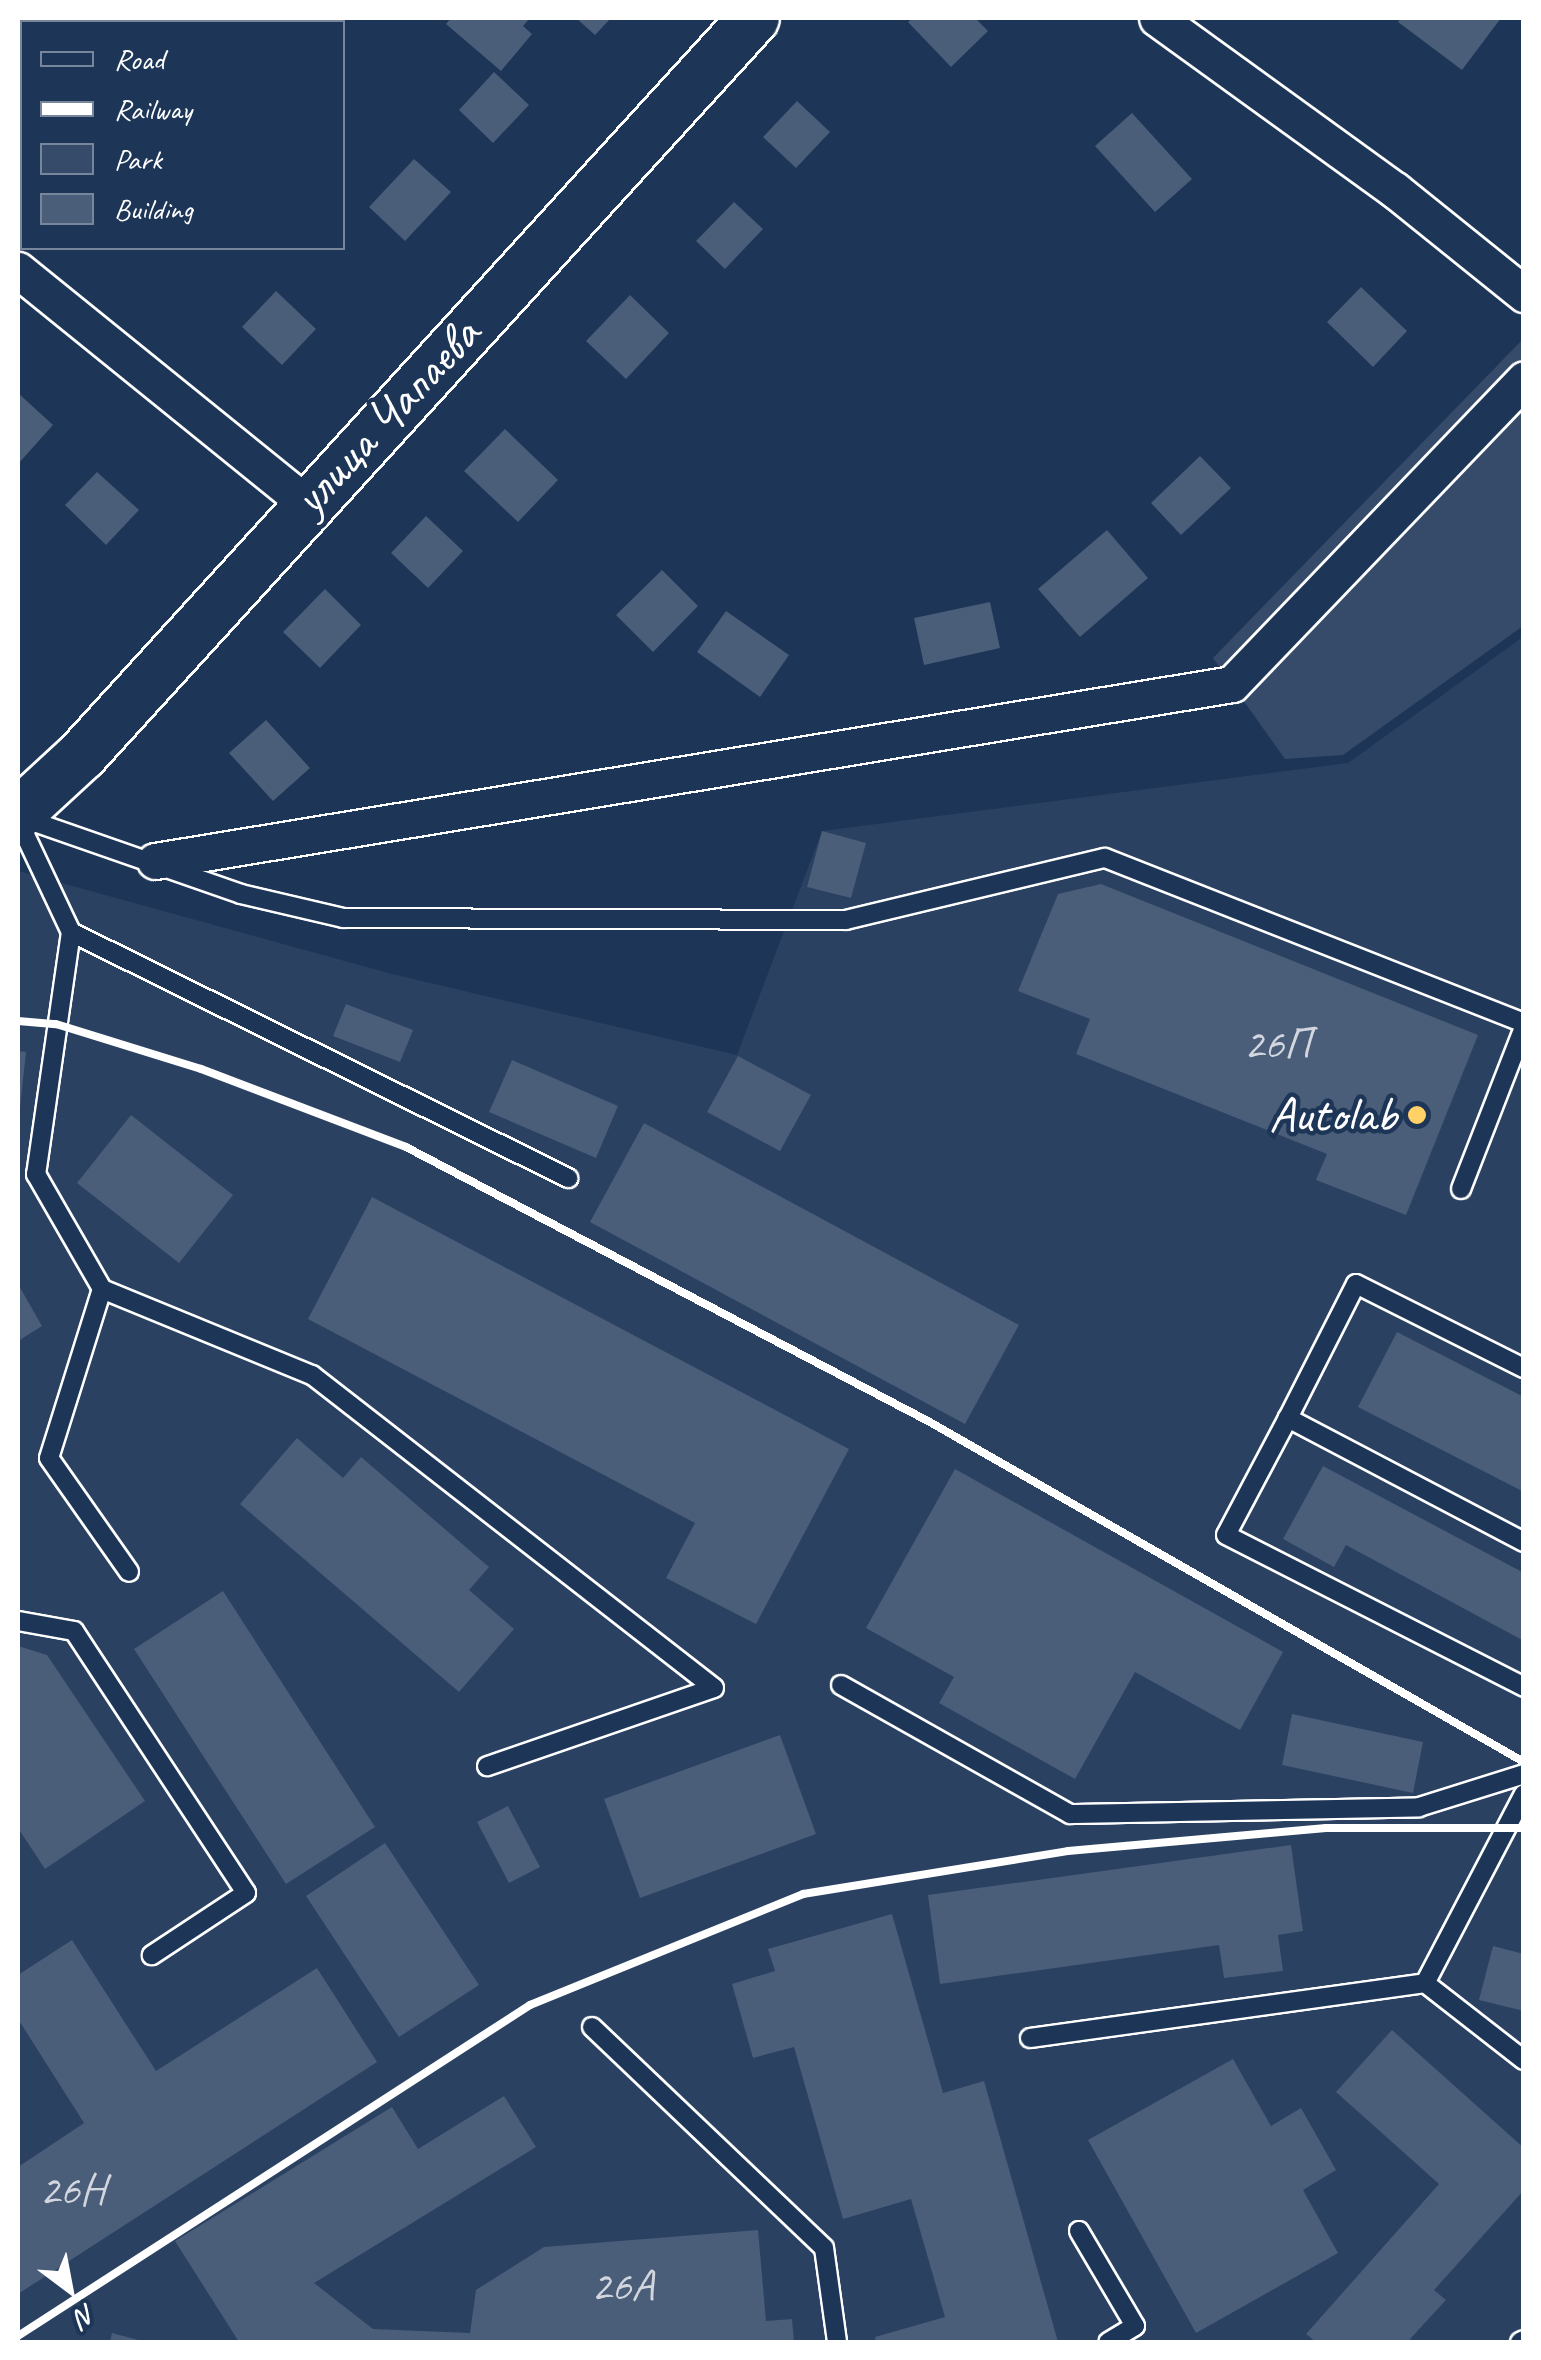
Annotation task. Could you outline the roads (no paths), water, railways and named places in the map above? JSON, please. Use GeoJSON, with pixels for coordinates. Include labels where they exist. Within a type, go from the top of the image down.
{"type":"FeatureCollection","features":[{"type":"Feature","properties":{"kind":"street","name":"улица Чапаева"},"geometry":{"type":"LineString","coordinates":[[18,817],[82,755],[306,503],[754,18]]}},
{"type":"Feature","properties":{"kind":"street"},"geometry":{"type":"LineString","coordinates":[[1157,18],[1395,190],[1524,294]]}},
{"type":"Feature","properties":{"kind":"street"},"geometry":{"type":"LineString","coordinates":[[18,270],[306,503]]}},
{"type":"Feature","properties":{"kind":"street"},"geometry":{"type":"LineString","coordinates":[[154,861],[1232,684],[1524,380]]}},
{"type":"Feature","properties":{"kind":"lane"},"geometry":{"type":"LineString","coordinates":[[18,817],[242,894],[344,918],[846,920],[1106,858],[1524,1025],[1460,1189]]}},
{"type":"Feature","properties":{"kind":"lane"},"geometry":{"type":"LineString","coordinates":[[18,817],[71,932],[27,1173],[102,1290],[312,1375],[714,1688],[487,1766]]}},
{"type":"Feature","properties":{"kind":"lane"},"geometry":{"type":"LineString","coordinates":[[71,932],[568,1178]]}},
{"type":"Feature","properties":{"kind":"lane"},"geometry":{"type":"LineString","coordinates":[[1524,1368],[1356,1284],[1226,1535],[1524,1687]]}},
{"type":"Feature","properties":{"kind":"lane"},"geometry":{"type":"LineString","coordinates":[[102,1290],[49,1458],[129,1572]]}},
{"type":"Feature","properties":{"kind":"lane"},"geometry":{"type":"LineString","coordinates":[[1288,1418],[1524,1542]]}},
{"type":"Feature","properties":{"kind":"lane"},"geometry":{"type":"LineString","coordinates":[[18,1620],[74,1631],[246,1893],[152,1956]]}},
{"type":"Feature","properties":{"kind":"lane"},"geometry":{"type":"LineString","coordinates":[[841,1685],[1070,1814],[1418,1807],[1524,1774]]}},
{"type":"Feature","properties":{"kind":"lane"},"geometry":{"type":"LineString","coordinates":[[1425,1983],[1524,1794]]}},
{"type":"Feature","properties":{"kind":"lane"},"geometry":{"type":"LineString","coordinates":[[1030,2038],[1425,1983],[1524,2060]]}},
{"type":"Feature","properties":{"kind":"lane"},"geometry":{"type":"LineString","coordinates":[[592,2026],[824,2248],[838,2342]]}},
{"type":"Feature","properties":{"kind":"lane"},"geometry":{"type":"LineString","coordinates":[[1078,2231],[1135,2326],[1108,2342]]}},
{"type":"Feature","properties":{"kind":"railway"},"geometry":{"type":"LineString","coordinates":[[18,1021],[56,1024],[201,1069],[406,1147],[928,1421],[1524,1762]]}},
{"type":"Feature","properties":{"kind":"railway"},"geometry":{"type":"LineString","coordinates":[[18,2336],[530,2005],[803,1894],[1068,1851],[1326,1828],[1524,1828]]}},
{"type":"Feature","properties":{"kind":"place","name":"Autolab"},"geometry":{"type":"Point","coordinates":[1417,1115]}}]}
